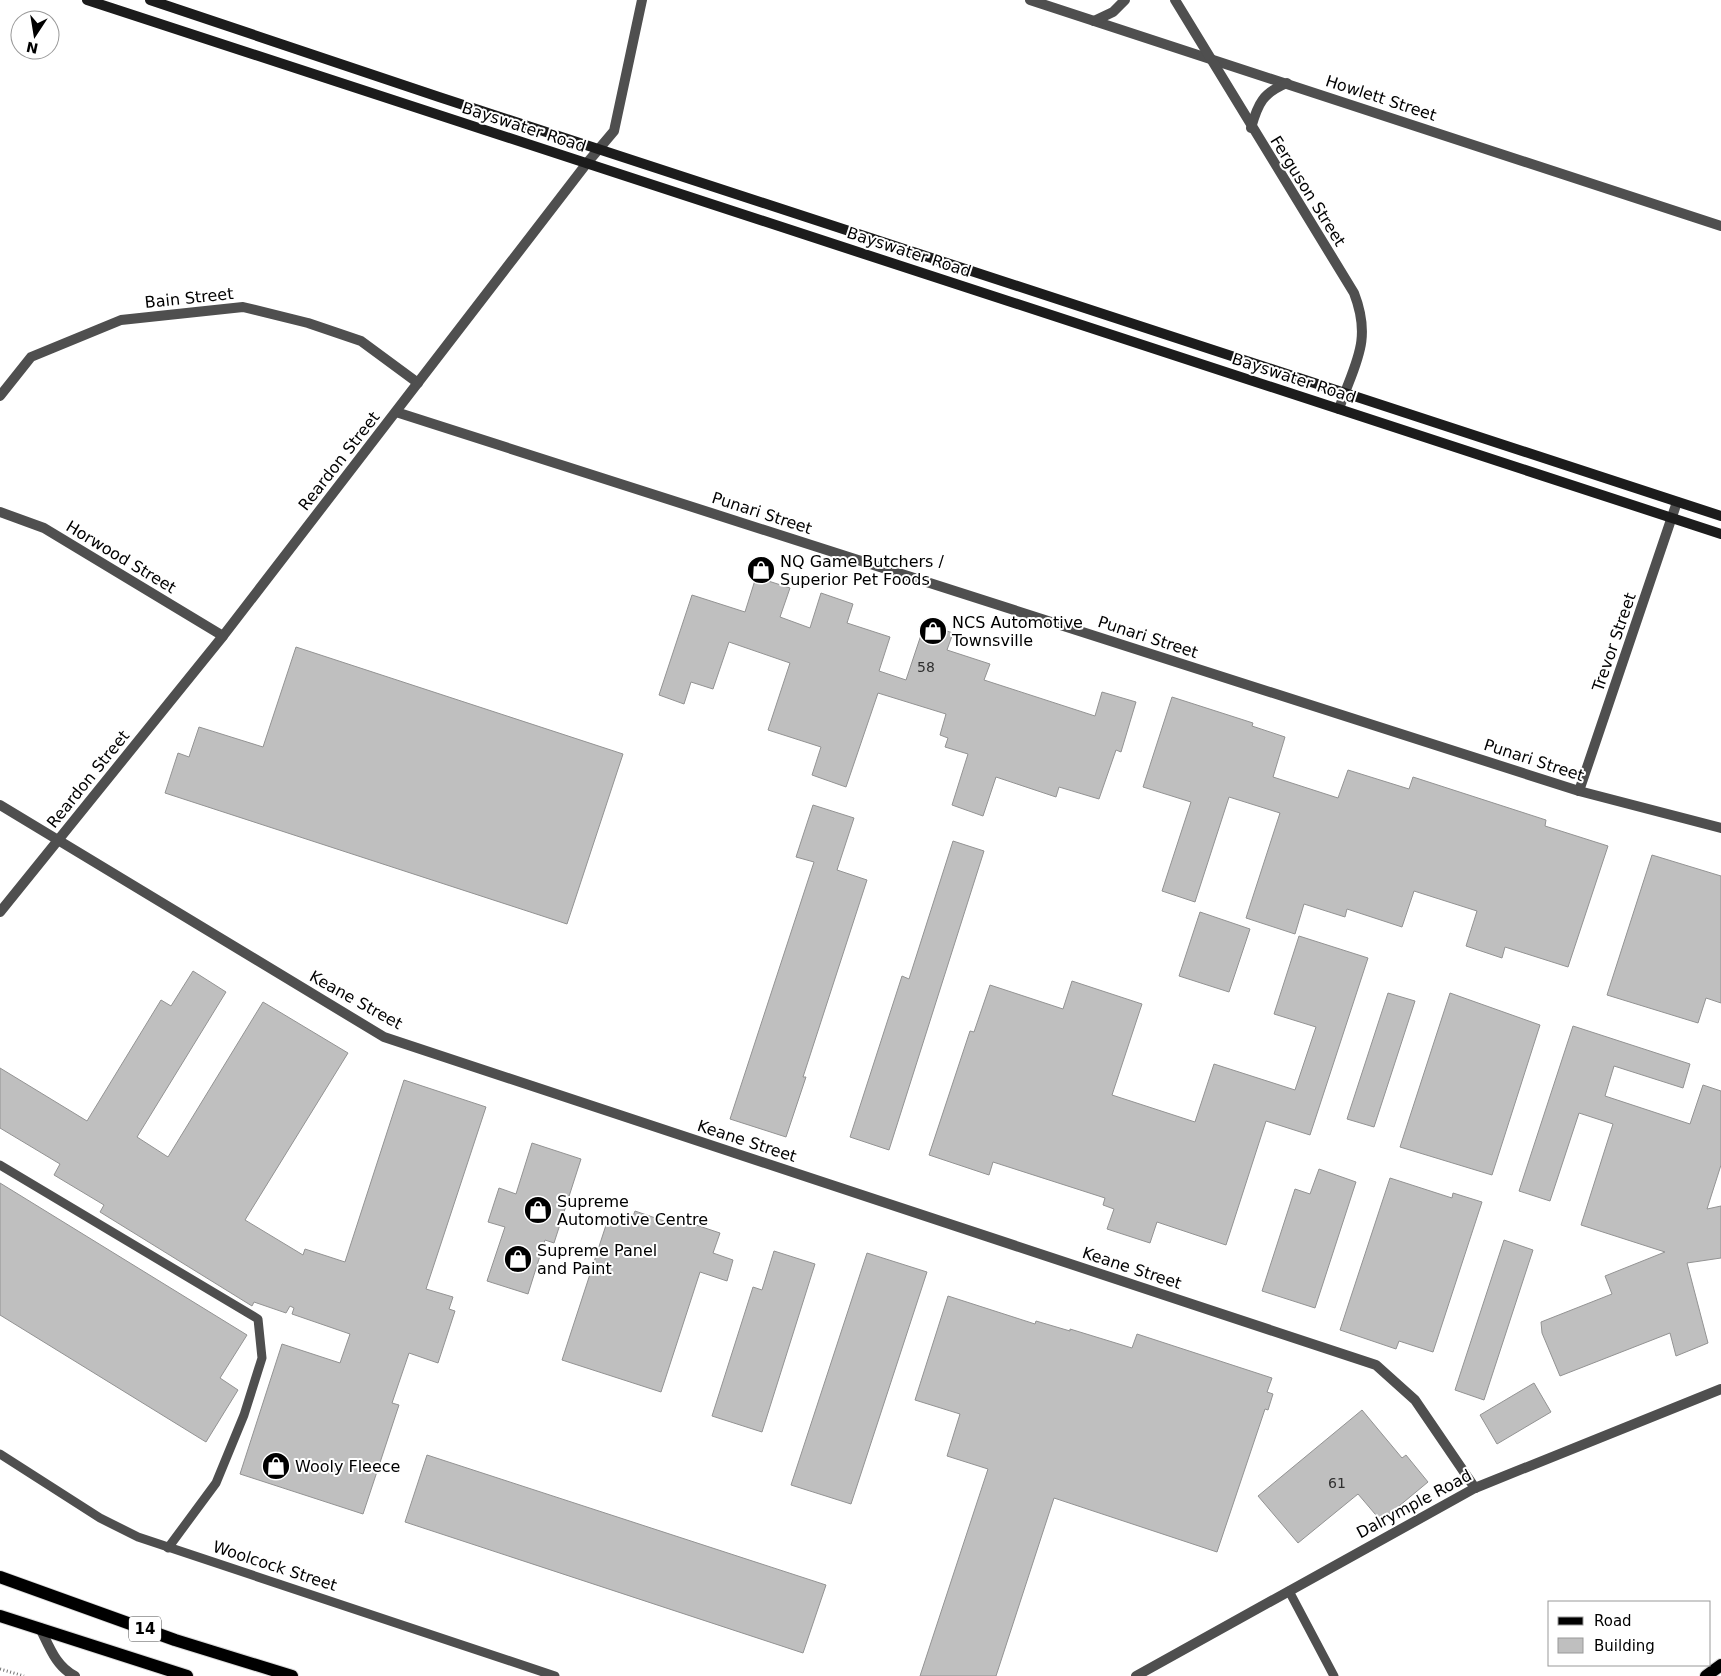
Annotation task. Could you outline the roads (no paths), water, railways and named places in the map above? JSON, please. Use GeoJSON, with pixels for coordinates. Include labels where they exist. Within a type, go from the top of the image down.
{"type":"FeatureCollection","features":[{"type":"Feature","properties":{"kind":"main road","name":"Bayswater Road"},"geometry":{"type":"LineString","coordinates":[[88,0],[1721,534]]}},
{"type":"Feature","properties":{"kind":"main road","name":"Bayswater Road"},"geometry":{"type":"LineString","coordinates":[[150,0],[599,150],[1721,516]]}},
{"type":"Feature","properties":{"kind":"main road","name":"14"},"geometry":{"type":"LineString","coordinates":[[0,1576],[175,1640],[292,1676]]}},
{"type":"Feature","properties":{"kind":"main road","name":"14"},"geometry":{"type":"LineString","coordinates":[[0,1616],[187,1676]]}},
{"type":"Feature","properties":{"kind":"main road"},"geometry":{"type":"LineString","coordinates":[[1706,1676],[1721,1665]]}},
{"type":"Feature","properties":{"kind":"street","name":"Reardon Street"},"geometry":{"type":"LineString","coordinates":[[0,912],[223,636],[614,131],[642,0]]}},
{"type":"Feature","properties":{"kind":"street","name":"Howlett Street"},"geometry":{"type":"LineString","coordinates":[[1030,0],[1721,226]]}},
{"type":"Feature","properties":{"kind":"street"},"geometry":{"type":"LineString","coordinates":[[1094,21],[1113,12],[1125,0]]}},
{"type":"Feature","properties":{"kind":"street","name":"Ferguson Street"},"geometry":{"type":"LineString","coordinates":[[1175,0],[1251,128],[1354,293],[1360,308],[1363,331],[1362,345],[1339,409]]}},
{"type":"Feature","properties":{"kind":"street"},"geometry":{"type":"LineString","coordinates":[[1251,128],[1257,108],[1270,90],[1287,83]]}},
{"type":"Feature","properties":{"kind":"street","name":"Bain Street"},"geometry":{"type":"LineString","coordinates":[[0,396],[31,357],[121,320],[243,307],[308,323],[361,341],[418,383]]}},
{"type":"Feature","properties":{"kind":"street","name":"Punari Street"},"geometry":{"type":"LineString","coordinates":[[396,412],[1579,791],[1721,828]]}},
{"type":"Feature","properties":{"kind":"street","name":"Trevor Street"},"geometry":{"type":"LineString","coordinates":[[1579,791],[1677,502]]}},
{"type":"Feature","properties":{"kind":"street","name":"Horwood Street"},"geometry":{"type":"LineString","coordinates":[[0,512],[44,528],[223,636]]}},
{"type":"Feature","properties":{"kind":"street","name":"Keane Street"},"geometry":{"type":"LineString","coordinates":[[0,805],[384,1037],[1376,1365],[1415,1400],[1475,1488]]}},
{"type":"Feature","properties":{"kind":"street","name":"Dalrymple Road"},"geometry":{"type":"LineString","coordinates":[[1136,1676],[1475,1488],[1721,1389]]}},
{"type":"Feature","properties":{"kind":"street"},"geometry":{"type":"LineString","coordinates":[[40,1628],[62,1668],[75,1676]]}},
{"type":"Feature","properties":{"kind":"lane"},"geometry":{"type":"LineString","coordinates":[[0,1165],[258,1319],[262,1358],[244,1415],[216,1483],[168,1548]]}},
{"type":"Feature","properties":{"kind":"lane","name":"Woolcock Street"},"geometry":{"type":"LineString","coordinates":[[0,1454],[100,1518],[138,1537],[556,1676]]}},
{"type":"Feature","properties":{"kind":"lane"},"geometry":{"type":"LineString","coordinates":[[1289,1591],[1334,1676]]}},
{"type":"Feature","properties":{"kind":"place","name":"NQ Game Butchers / Superior Pet Foods"},"geometry":{"type":"Point","coordinates":[761,570]}},
{"type":"Feature","properties":{"kind":"place","name":"NCS Automotive Townsville"},"geometry":{"type":"Point","coordinates":[933,631]}},
{"type":"Feature","properties":{"kind":"place","name":"Supreme Automotive Centre"},"geometry":{"type":"Point","coordinates":[538,1210]}},
{"type":"Feature","properties":{"kind":"place","name":"Supreme Panel and Paint"},"geometry":{"type":"Point","coordinates":[518,1259]}},
{"type":"Feature","properties":{"kind":"place","name":"Wooly Fleece"},"geometry":{"type":"Point","coordinates":[276,1466]}}]}
